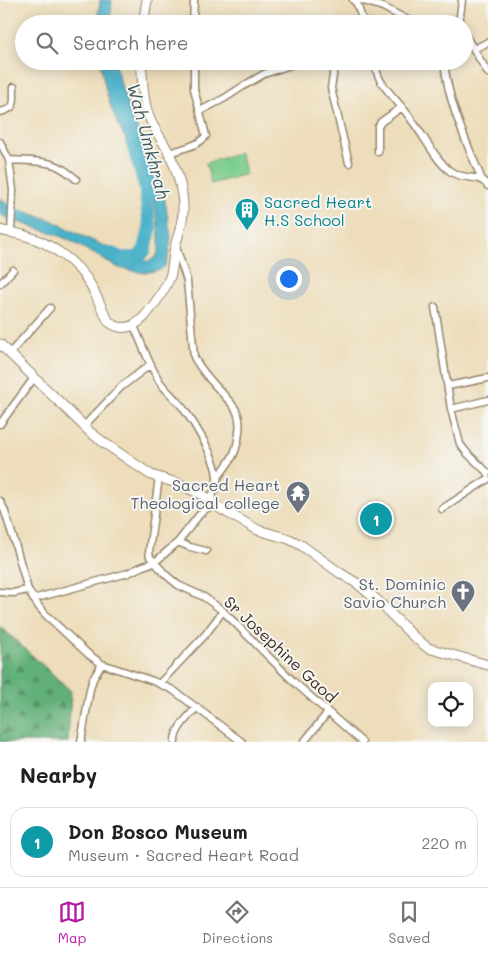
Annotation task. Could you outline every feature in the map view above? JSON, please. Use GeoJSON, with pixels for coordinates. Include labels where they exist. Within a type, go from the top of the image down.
{"type":"FeatureCollection","features":[{"type":"Feature","properties":{"kind":"street"},"geometry":{"type":"LineString","coordinates":[[144,15],[147,0]]}},
{"type":"Feature","properties":{"kind":"street"},"geometry":{"type":"LineString","coordinates":[[193,15],[194,0]]}},
{"type":"Feature","properties":{"kind":"street"},"geometry":{"type":"LineString","coordinates":[[353,0],[357,4],[361,15]]}},
{"type":"Feature","properties":{"kind":"street"},"geometry":{"type":"LineString","coordinates":[[360,0],[384,7],[399,15]]}},
{"type":"Feature","properties":{"kind":"street"},"geometry":{"type":"LineString","coordinates":[[460,15],[462,0]]}},
{"type":"Feature","properties":{"kind":"street"},"geometry":{"type":"LineString","coordinates":[[488,42],[474,49],[488,73]]}},
{"type":"Feature","properties":{"kind":"street"},"geometry":{"type":"LineString","coordinates":[[0,230],[37,240],[49,245],[61,254],[84,275],[109,322],[114,326],[125,328],[134,326],[146,316],[159,300],[170,276],[175,246],[182,221],[183,201],[169,154],[148,115],[144,98],[142,70]]}},
{"type":"Feature","properties":{"kind":"street"},"geometry":{"type":"LineString","coordinates":[[169,154],[195,144],[206,136],[194,88],[194,70]]}},
{"type":"Feature","properties":{"kind":"street"},"geometry":{"type":"LineString","coordinates":[[200,110],[225,98],[264,74],[276,70]]}},
{"type":"Feature","properties":{"kind":"street"},"geometry":{"type":"LineString","coordinates":[[335,70],[331,88],[349,163]]}},
{"type":"Feature","properties":{"kind":"street"},"geometry":{"type":"LineString","coordinates":[[376,70],[382,83],[402,107],[445,167],[460,176],[482,180]]}},
{"type":"Feature","properties":{"kind":"street"},"geometry":{"type":"LineString","coordinates":[[445,70],[450,99],[458,124],[482,180],[488,186]]}},
{"type":"Feature","properties":{"kind":"street"},"geometry":{"type":"LineString","coordinates":[[0,112],[12,108],[14,87]]}},
{"type":"Feature","properties":{"kind":"street"},"geometry":{"type":"LineString","coordinates":[[378,152],[379,125],[402,107]]}},
{"type":"Feature","properties":{"kind":"street"},"geometry":{"type":"LineString","coordinates":[[0,142],[9,160],[13,190],[11,233]]}},
{"type":"Feature","properties":{"kind":"street"},"geometry":{"type":"LineString","coordinates":[[9,160],[47,163],[66,170],[76,178]]}},
{"type":"Feature","properties":{"kind":"street"},"geometry":{"type":"LineString","coordinates":[[175,246],[187,281],[194,356],[205,375],[235,407],[240,424],[236,452],[218,477]]}},
{"type":"Feature","properties":{"kind":"street"},"geometry":{"type":"LineString","coordinates":[[0,284],[13,270]]}},
{"type":"Feature","properties":{"kind":"street"},"geometry":{"type":"LineString","coordinates":[[435,307],[451,409],[460,444],[488,472]]}},
{"type":"Feature","properties":{"kind":"street"},"geometry":{"type":"LineString","coordinates":[[10,353],[50,308]]}},
{"type":"Feature","properties":{"kind":"street"},"geometry":{"type":"LineString","coordinates":[[33,599],[128,572],[155,562],[178,542],[212,502],[218,477],[211,455],[183,408],[161,384],[134,326]]}},
{"type":"Feature","properties":{"kind":"street"},"geometry":{"type":"LineString","coordinates":[[0,344],[84,426],[103,442],[151,475],[180,484],[258,530],[301,544],[358,584],[428,648],[488,665]]}},
{"type":"Feature","properties":{"kind":"street"},"geometry":{"type":"LineString","coordinates":[[84,426],[120,387],[151,364]]}},
{"type":"Feature","properties":{"kind":"street"},"geometry":{"type":"LineString","coordinates":[[0,424],[34,378]]}},
{"type":"Feature","properties":{"kind":"street"},"geometry":{"type":"LineString","coordinates":[[448,386],[488,378]]}},
{"type":"Feature","properties":{"kind":"street"},"geometry":{"type":"LineString","coordinates":[[451,409],[488,400]]}},
{"type":"Feature","properties":{"kind":"street"},"geometry":{"type":"LineString","coordinates":[[155,562],[150,557],[149,552],[159,478]]}},
{"type":"Feature","properties":{"kind":"street"},"geometry":{"type":"LineString","coordinates":[[442,510],[488,479]]}},
{"type":"Feature","properties":{"kind":"street"},"geometry":{"type":"LineString","coordinates":[[0,501],[14,540],[28,590],[46,615],[88,654],[102,664],[160,683],[173,690],[242,742]]}},
{"type":"Feature","properties":{"kind":"street"},"geometry":{"type":"LineString","coordinates":[[178,542],[206,551]]}},
{"type":"Feature","properties":{"kind":"street","name":"Sr Josephine Gaod"},"geometry":{"type":"LineString","coordinates":[[155,562],[178,585],[204,597],[223,611],[278,666],[362,742]]}},
{"type":"Feature","properties":{"kind":"street"},"geometry":{"type":"LineString","coordinates":[[0,592],[12,593],[28,590]]}},
{"type":"Feature","properties":{"kind":"street"},"geometry":{"type":"LineString","coordinates":[[160,683],[205,635],[223,611]]}},
{"type":"Feature","properties":{"kind":"street"},"geometry":{"type":"LineString","coordinates":[[81,742],[90,689],[93,679],[102,664]]}},
{"type":"Feature","properties":{"kind":"street"},"geometry":{"type":"LineString","coordinates":[[175,742],[174,736],[197,707]]}},
{"type":"Feature","properties":{"kind":"street"},"geometry":{"type":"LineString","coordinates":[[304,742],[328,712]]}},
{"type":"Feature","properties":{"kind":"green space"},"geometry":{"type":"Polygon","coordinates":[[[240,153],[246,174],[211,184],[206,163],[240,153]]]}},
{"type":"Feature","properties":{"kind":"green space"},"geometry":{"type":"Polygon","coordinates":[[[0,626],[71,691],[68,742],[0,742],[0,626]]]}},
{"type":"Feature","properties":{"kind":"water"},"geometry":{"type":"Polygon","coordinates":[[[100,0],[112,0],[111,15],[98,15],[100,0]]]}},
{"type":"Feature","properties":{"kind":"water"},"geometry":{"type":"Polygon","coordinates":[[[102,70],[117,70],[130,114],[153,160],[162,183],[171,237],[168,259],[165,266],[160,270],[144,273],[119,268],[69,240],[9,219],[0,214],[0,197],[14,208],[51,220],[139,261],[150,261],[156,256],[159,248],[159,231],[152,188],[122,132],[106,92],[102,70]]]}},
{"type":"Feature","properties":{"kind":"waterway","name":"Wah Umkhrah"},"geometry":{"type":"LineString","coordinates":[[112,254],[120,258],[136,258],[141,255],[145,249],[150,229],[145,185],[132,141]]}},
{"type":"Feature","properties":{"kind":"place","name":"Sacred Heart H.S School"},"geometry":{"type":"Point","coordinates":[247,231]}},
{"type":"Feature","properties":{"kind":"place","name":"Sacred Heart Theological college"},"geometry":{"type":"Point","coordinates":[298,514]}},
{"type":"Feature","properties":{"kind":"place","name":"Don Bosco Museum"},"geometry":{"type":"Point","coordinates":[376,519]}},
{"type":"Feature","properties":{"kind":"place","name":"St. Dominic Savio Church"},"geometry":{"type":"Point","coordinates":[463,613]}}]}
